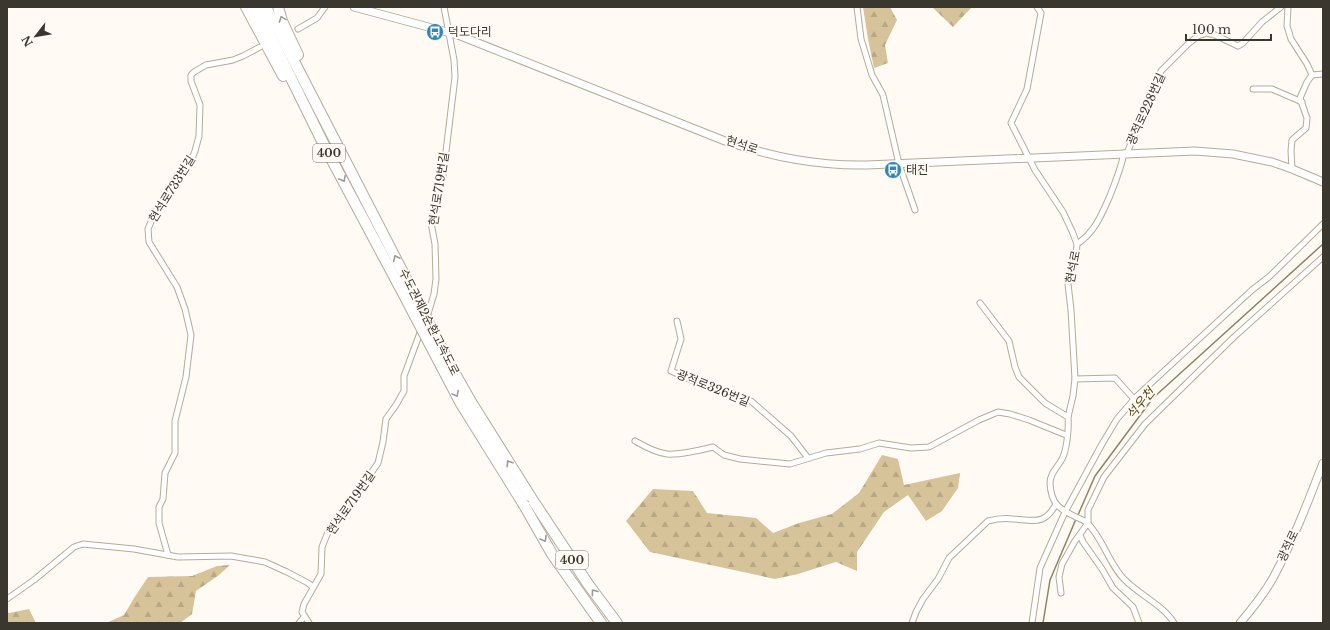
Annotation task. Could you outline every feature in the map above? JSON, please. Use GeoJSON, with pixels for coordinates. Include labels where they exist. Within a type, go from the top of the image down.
{"type":"FeatureCollection","features":[{"type":"Feature","properties":{"kind":"highway"},"geometry":{"type":"LineString","coordinates":[[246,7],[285,80],[326,148]]}},
{"type":"Feature","properties":{"kind":"highway","name":"수도권제2순환고속도로"},"geometry":{"type":"LineString","coordinates":[[256,7],[326,148],[471,402],[530,496],[588,584],[617,623]]}},
{"type":"Feature","properties":{"kind":"highway","name":"수도권제2순환고속도로"},"geometry":{"type":"LineString","coordinates":[[266,7],[370,206],[409,295],[460,402],[524,505],[552,554],[601,623]]}},
{"type":"Feature","properties":{"kind":"highway"},"geometry":{"type":"LineString","coordinates":[[278,7],[292,41],[370,206]]}},
{"type":"Feature","properties":{"kind":"street"},"geometry":{"type":"LineString","coordinates":[[298,29],[317,18],[325,7]]}},
{"type":"Feature","properties":{"kind":"street"},"geometry":{"type":"LineString","coordinates":[[354,7],[448,31]]}},
{"type":"Feature","properties":{"kind":"street","name":"현석로719번길"},"geometry":{"type":"LineString","coordinates":[[304,617],[302,612],[304,604],[321,574],[322,546],[330,527],[352,501],[378,463],[383,442],[386,418],[404,391],[404,376],[421,330],[432,306],[436,261],[435,244],[431,223],[443,176],[455,77],[454,60],[444,7]]}},
{"type":"Feature","properties":{"kind":"street"},"geometry":{"type":"LineString","coordinates":[[858,7],[860,39],[872,75],[883,95],[899,164],[915,210]]}},
{"type":"Feature","properties":{"kind":"street","name":"광적로228번길"},"geometry":{"type":"LineString","coordinates":[[1126,153],[1161,71],[1188,44],[1198,36],[1207,33],[1215,35],[1238,46],[1262,22],[1281,7]]}},
{"type":"Feature","properties":{"kind":"street"},"geometry":{"type":"LineString","coordinates":[[1288,7],[1287,26],[1291,39],[1307,64],[1312,76]]}},
{"type":"Feature","properties":{"kind":"street"},"geometry":{"type":"LineString","coordinates":[[1038,9],[1041,13],[1027,89],[1011,124],[1035,170],[1063,212],[1077,244]]}},
{"type":"Feature","properties":{"kind":"street","name":"현석로"},"geometry":{"type":"LineString","coordinates":[[448,31],[725,140],[753,150],[798,160],[832,165],[867,165],[1195,151],[1218,152],[1267,161],[1292,169],[1323,182]]}},
{"type":"Feature","properties":{"kind":"street","name":"현석로733번길"},"geometry":{"type":"LineString","coordinates":[[168,555],[159,523],[159,507],[163,499],[166,467],[176,453],[175,422],[186,377],[191,335],[185,309],[177,287],[149,242],[148,229],[156,210],[175,181],[182,167],[193,156],[195,151],[199,136],[200,105],[191,81],[191,75],[206,65],[238,58],[260,47]]}},
{"type":"Feature","properties":{"kind":"street"},"geometry":{"type":"LineString","coordinates":[[1292,169],[1292,140],[1306,128],[1307,118],[1300,98],[1307,82],[1312,76],[1323,74]]}},
{"type":"Feature","properties":{"kind":"street"},"geometry":{"type":"LineString","coordinates":[[1253,89],[1272,89],[1302,102]]}},
{"type":"Feature","properties":{"kind":"street","name":"현석로"},"geometry":{"type":"LineString","coordinates":[[1068,417],[1076,379],[1068,284],[1076,257],[1077,244],[1091,232],[1101,218],[1126,153]]}},
{"type":"Feature","properties":{"kind":"street"},"geometry":{"type":"LineString","coordinates":[[1032,623],[1040,568],[1064,512],[1102,444],[1118,419],[1134,399],[1252,290],[1270,276],[1323,224]]}},
{"type":"Feature","properties":{"kind":"street"},"geometry":{"type":"LineString","coordinates":[[1061,593],[1059,577],[1062,564],[1080,535],[1086,522],[1088,510],[1104,477],[1144,424],[1234,337],[1323,257]]}},
{"type":"Feature","properties":{"kind":"street"},"geometry":{"type":"LineString","coordinates":[[980,303],[998,325],[1009,342],[1019,377],[1045,403],[1068,417],[1066,444],[1062,459],[1053,472],[1050,482],[1054,501],[1064,512],[1086,522],[1125,581],[1147,597],[1171,618],[1174,623]]}},
{"type":"Feature","properties":{"kind":"street","name":"광적로326번길"},"geometry":{"type":"LineString","coordinates":[[677,321],[681,340],[671,371],[698,383],[751,401],[790,436],[808,458]]}},
{"type":"Feature","properties":{"kind":"street"},"geometry":{"type":"LineString","coordinates":[[1076,379],[1114,378],[1134,399]]}},
{"type":"Feature","properties":{"kind":"street"},"geometry":{"type":"LineString","coordinates":[[635,441],[667,454],[713,447],[724,455],[740,459],[790,464],[826,453],[860,449],[879,443],[911,448],[929,447],[979,420],[998,412],[1029,420],[1066,434]]}},
{"type":"Feature","properties":{"kind":"street","name":"광적로"},"geometry":{"type":"LineString","coordinates":[[1240,623],[1265,592],[1273,579],[1299,523],[1323,463]]}},
{"type":"Feature","properties":{"kind":"street"},"geometry":{"type":"LineString","coordinates":[[912,623],[916,612],[938,579],[948,558],[988,521],[1012,518],[1033,520],[1043,519],[1049,514],[1056,504]]}},
{"type":"Feature","properties":{"kind":"street"},"geometry":{"type":"LineString","coordinates":[[1080,535],[1113,588],[1133,607],[1139,623]]}},
{"type":"Feature","properties":{"kind":"street"},"geometry":{"type":"LineString","coordinates":[[7,599],[34,580],[74,547],[83,544],[134,549],[178,557],[231,556],[265,562],[308,583],[313,587]]}},
{"type":"Feature","properties":{"kind":"street"},"geometry":{"type":"LineString","coordinates":[[299,623],[304,617],[309,623]]}},
{"type":"Feature","properties":{"kind":"green space"},"geometry":{"type":"Polygon","coordinates":[[[863,7],[890,7],[897,20],[885,45],[888,63],[874,68],[868,39],[863,7]]]}},
{"type":"Feature","properties":{"kind":"green space"},"geometry":{"type":"Polygon","coordinates":[[[932,7],[972,7],[953,27],[932,7]]]}},
{"type":"Feature","properties":{"kind":"green space"},"geometry":{"type":"Polygon","coordinates":[[[882,455],[898,459],[904,485],[960,473],[958,488],[942,511],[926,521],[908,495],[884,512],[857,552],[857,571],[836,562],[798,574],[775,579],[650,552],[626,521],[653,489],[693,491],[707,513],[756,518],[773,533],[799,523],[832,514],[859,493],[882,455]]]}},
{"type":"Feature","properties":{"kind":"green space"},"geometry":{"type":"Polygon","coordinates":[[[230,565],[219,575],[196,591],[192,614],[180,623],[106,623],[124,615],[148,577],[192,576],[217,566],[230,565]]]}},
{"type":"Feature","properties":{"kind":"green space"},"geometry":{"type":"Polygon","coordinates":[[[29,609],[36,623],[7,623],[7,611],[9,613],[29,609]]]}},
{"type":"Feature","properties":{"kind":"waterway","name":"석우천"},"geometry":{"type":"LineString","coordinates":[[1078,515],[1095,476],[1153,398],[1323,244]]}},
{"type":"Feature","properties":{"kind":"waterway","name":"석우천"},"geometry":{"type":"LineString","coordinates":[[1043,623],[1050,580],[1076,519]]}},
{"type":"Feature","properties":{"kind":"place","name":"덕도다리"},"geometry":{"type":"Point","coordinates":[435,32]}},
{"type":"Feature","properties":{"kind":"place","name":"태진"},"geometry":{"type":"Point","coordinates":[893,170]}}]}
